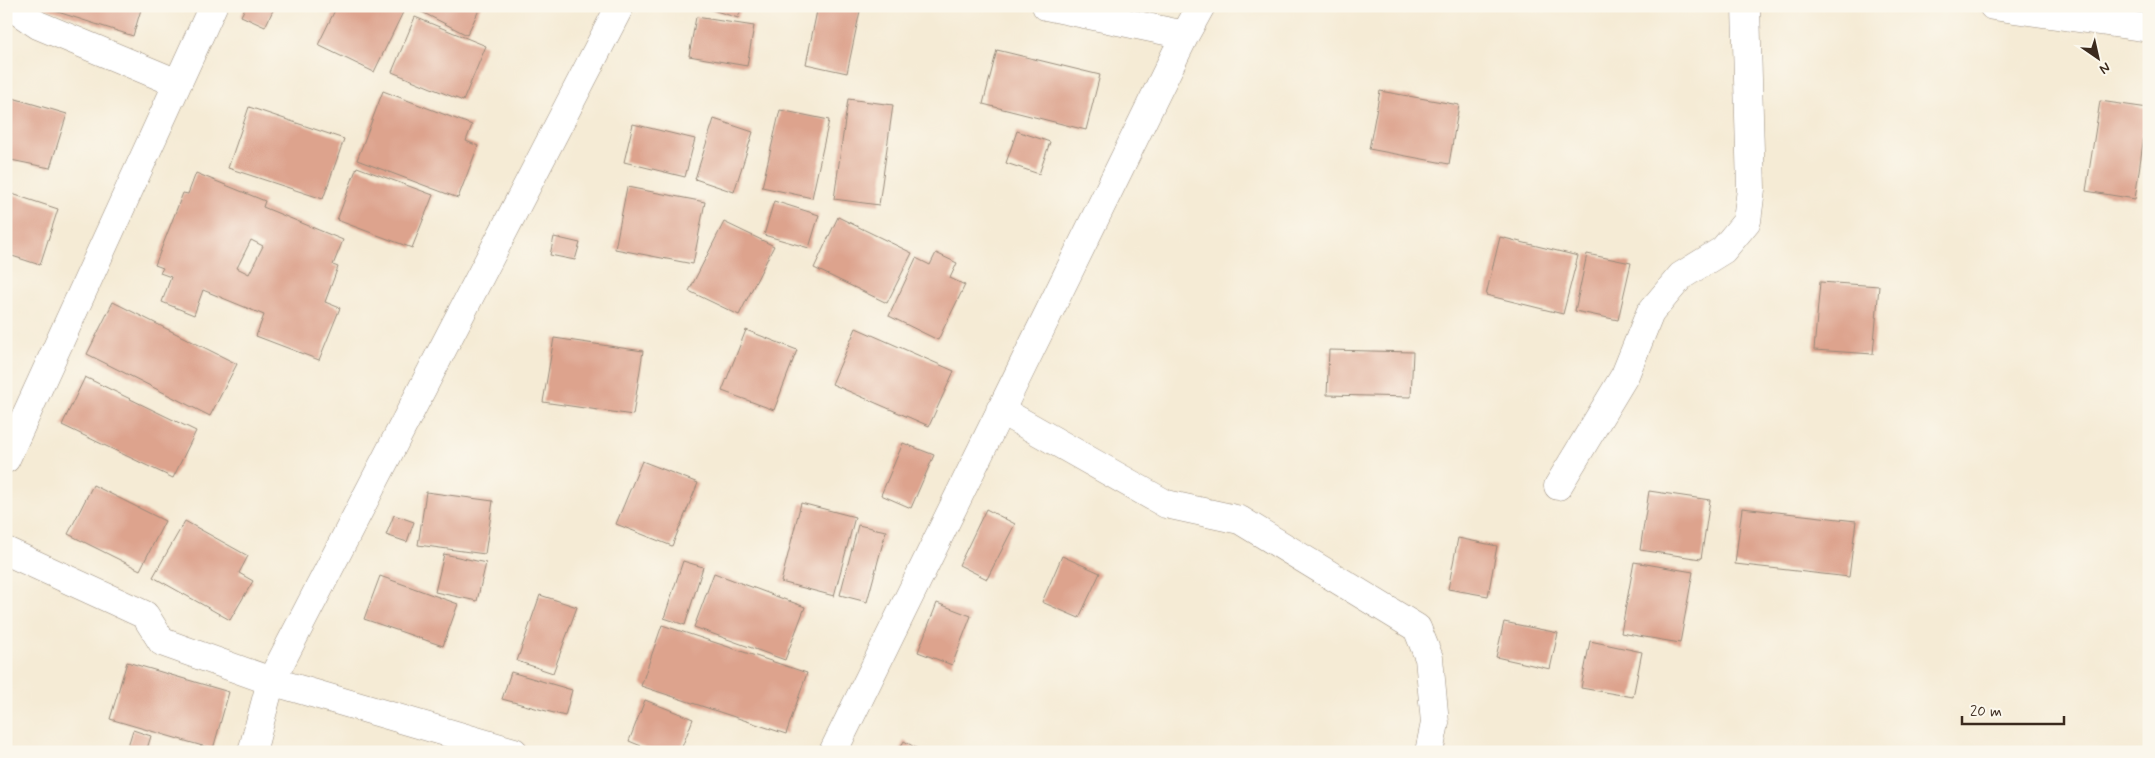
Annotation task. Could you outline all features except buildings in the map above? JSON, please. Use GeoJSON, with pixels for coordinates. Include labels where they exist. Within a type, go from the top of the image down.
{"type":"FeatureCollection","features":[{"type":"Feature","properties":{"kind":"street"},"geometry":{"type":"LineString","coordinates":[[10,6],[38,25],[177,83]]}},
{"type":"Feature","properties":{"kind":"street"},"geometry":{"type":"LineString","coordinates":[[6,459],[213,6]]}},
{"type":"Feature","properties":{"kind":"street"},"geometry":{"type":"LineString","coordinates":[[252,752],[271,681],[620,6]]}},
{"type":"Feature","properties":{"kind":"street"},"geometry":{"type":"LineString","coordinates":[[1046,6],[1185,35]]}},
{"type":"Feature","properties":{"kind":"street"},"geometry":{"type":"LineString","coordinates":[[833,752],[1000,410],[1201,6]]}},
{"type":"Feature","properties":{"kind":"street"},"geometry":{"type":"LineString","coordinates":[[1558,486],[1625,376],[1650,313],[1682,276],[1722,250],[1747,221],[1751,189],[1746,6]]}},
{"type":"Feature","properties":{"kind":"street"},"geometry":{"type":"LineString","coordinates":[[1993,6],[2149,28]]}},
{"type":"Feature","properties":{"kind":"street"},"geometry":{"type":"LineString","coordinates":[[1000,410],[1166,504],[1240,520],[1417,628],[1429,658],[1435,723],[1429,752]]}},
{"type":"Feature","properties":{"kind":"street"},"geometry":{"type":"LineString","coordinates":[[6,551],[145,615],[162,642],[271,681],[514,752]]}}]}
